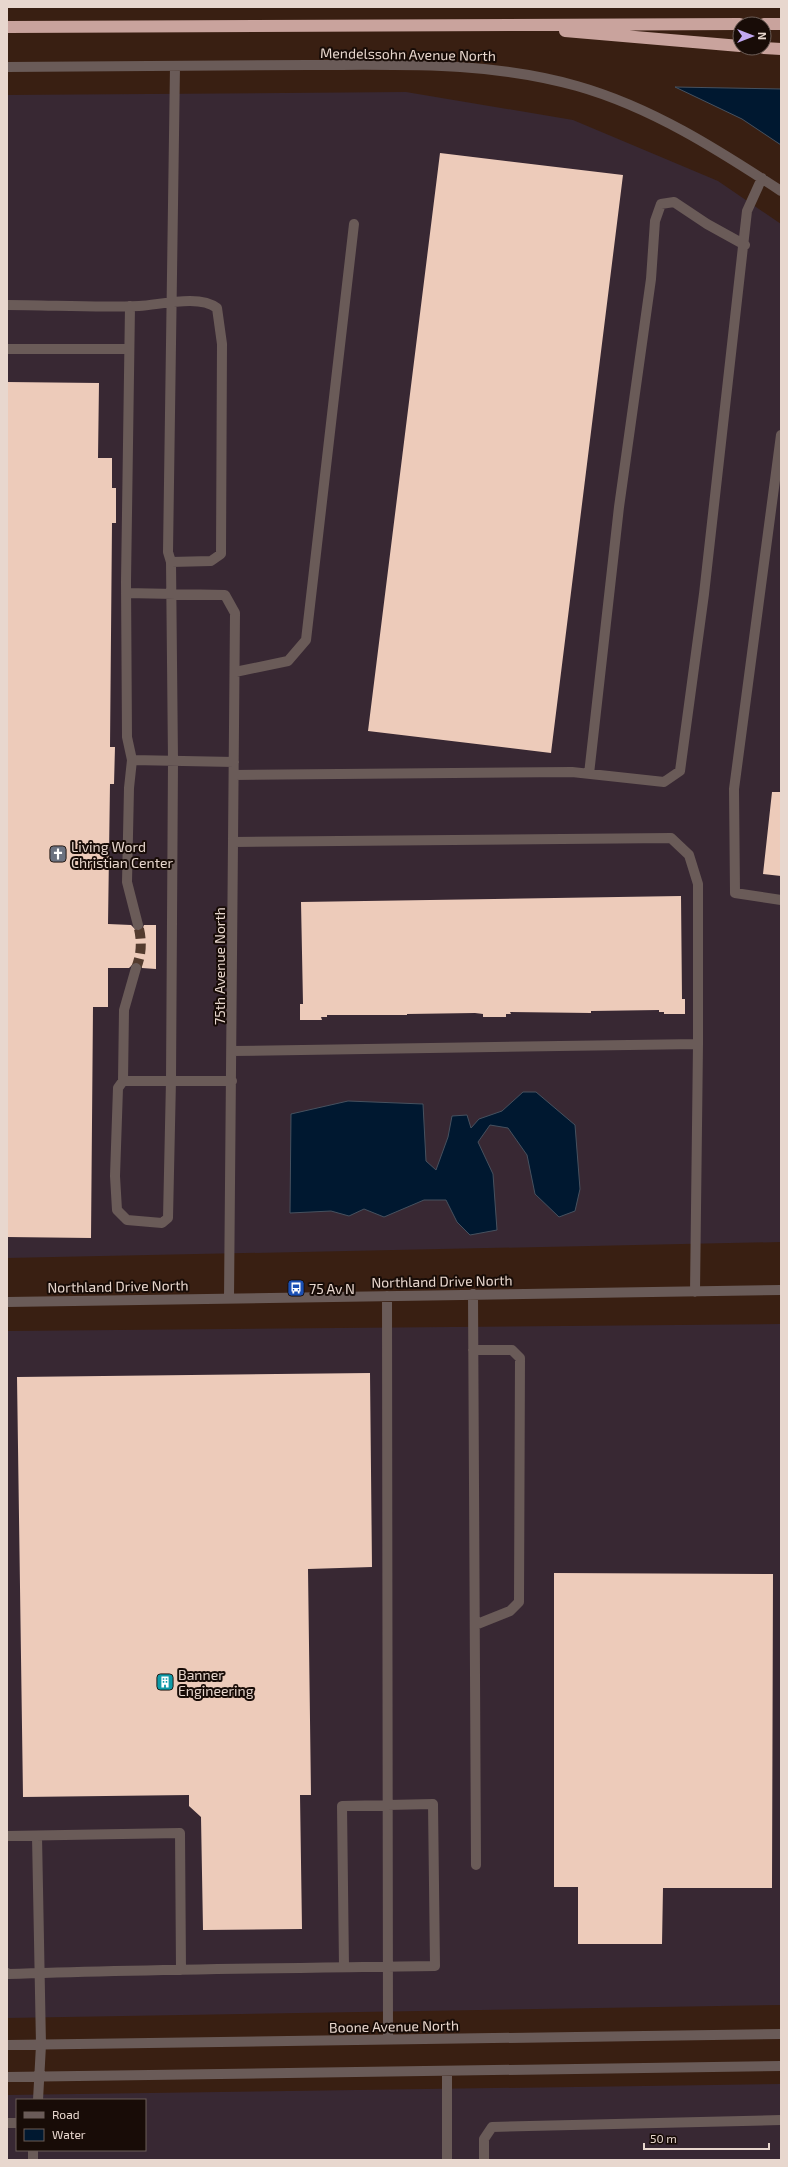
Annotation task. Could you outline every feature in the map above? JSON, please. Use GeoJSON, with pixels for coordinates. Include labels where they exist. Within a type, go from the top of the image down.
{"type":"FeatureCollection","features":[{"type":"Feature","properties":{"kind":"highway"},"geometry":{"type":"LineString","coordinates":[[480,24],[732,45]]}},
{"type":"Feature","properties":{"kind":"highway"},"geometry":{"type":"LineString","coordinates":[[7,27],[732,24]]}},
{"type":"Feature","properties":{"kind":"street"},"geometry":{"type":"LineString","coordinates":[[136,968],[124,1010],[123,1081],[118,1088],[115,1176],[117,1210],[127,1220],[162,1223],[168,1218],[171,1080],[173,761],[170,594],[171,562],[168,552],[173,302],[175,66]]}},
{"type":"Feature","properties":{"kind":"street","name":"Mendelssohn Avenue North"},"geometry":{"type":"LineString","coordinates":[[7,67],[459,66],[498,69],[539,76],[579,86],[619,100],[694,136],[781,191]]}},
{"type":"Feature","properties":{"kind":"street"},"geometry":{"type":"LineString","coordinates":[[234,775],[572,772],[664,782],[680,771],[704,594],[747,211],[762,178]]}},
{"type":"Feature","properties":{"kind":"street"},"geometry":{"type":"LineString","coordinates":[[588,774],[618,515],[651,279],[655,221],[661,204],[674,202],[707,224],[744,244]]}},
{"type":"Feature","properties":{"kind":"street"},"geometry":{"type":"LineString","coordinates":[[236,672],[288,661],[306,640],[354,224]]}},
{"type":"Feature","properties":{"kind":"street"},"geometry":{"type":"LineString","coordinates":[[7,305],[130,306],[173,302],[211,303],[217,308],[222,344],[221,554],[211,560],[171,562]]}},
{"type":"Feature","properties":{"kind":"street"},"geometry":{"type":"LineString","coordinates":[[130,306],[126,593],[127,737],[132,760],[128,788],[127,882],[138,925]]}},
{"type":"Feature","properties":{"kind":"street"},"geometry":{"type":"LineString","coordinates":[[7,349],[129,349]]}},
{"type":"Feature","properties":{"kind":"street"},"geometry":{"type":"LineString","coordinates":[[781,435],[734,796],[735,893],[781,900]]}},
{"type":"Feature","properties":{"kind":"street"},"geometry":{"type":"LineString","coordinates":[[126,593],[170,594]]}},
{"type":"Feature","properties":{"kind":"street","name":"75th Avenue North"},"geometry":{"type":"LineString","coordinates":[[170,594],[225,595],[235,613],[236,672],[229,1299]]}},
{"type":"Feature","properties":{"kind":"street"},"geometry":{"type":"LineString","coordinates":[[132,760],[234,762]]}},
{"type":"Feature","properties":{"kind":"street"},"geometry":{"type":"LineString","coordinates":[[233,842],[670,838],[689,855],[698,884],[696,1292]]}},
{"type":"Feature","properties":{"kind":"street"},"geometry":{"type":"LineString","coordinates":[[232,1051],[698,1044]]}},
{"type":"Feature","properties":{"kind":"street"},"geometry":{"type":"LineString","coordinates":[[123,1081],[232,1081]]}},
{"type":"Feature","properties":{"kind":"street","name":"Northland Drive North"},"geometry":{"type":"LineString","coordinates":[[7,1302],[781,1290]]}},
{"type":"Feature","properties":{"kind":"street"},"geometry":{"type":"LineString","coordinates":[[473,1294],[476,1865]]}},
{"type":"Feature","properties":{"kind":"street"},"geometry":{"type":"LineString","coordinates":[[386,1296],[388,2040]]}},
{"type":"Feature","properties":{"kind":"street"},"geometry":{"type":"LineString","coordinates":[[473,1350],[512,1350],[520,1358],[519,1602],[510,1611],[475,1625]]}},
{"type":"Feature","properties":{"kind":"street"},"geometry":{"type":"LineString","coordinates":[[7,1972],[39,1973],[435,1966],[433,1804],[342,1806],[344,1967]]}},
{"type":"Feature","properties":{"kind":"street"},"geometry":{"type":"LineString","coordinates":[[7,1836],[180,1833],[181,1970]]}},
{"type":"Feature","properties":{"kind":"street"},"geometry":{"type":"LineString","coordinates":[[36,1836],[41,2045],[38,2099]]}},
{"type":"Feature","properties":{"kind":"street","name":"Boone Avenue North"},"geometry":{"type":"LineString","coordinates":[[7,2045],[781,2034]]}},
{"type":"Feature","properties":{"kind":"street"},"geometry":{"type":"LineString","coordinates":[[7,2077],[781,2066]]}},
{"type":"Feature","properties":{"kind":"street"},"geometry":{"type":"LineString","coordinates":[[447,2071],[447,2160]]}},
{"type":"Feature","properties":{"kind":"street"},"geometry":{"type":"LineString","coordinates":[[484,2160],[484,2139],[492,2127],[781,2120]]}},
{"type":"Feature","properties":{"kind":"shaded area"},"geometry":{"type":"Polygon","coordinates":[[[406,92],[573,120],[718,181],[781,224],[781,1242],[7,1258],[7,95],[406,92]]]}},
{"type":"Feature","properties":{"kind":"shaded area"},"geometry":{"type":"Polygon","coordinates":[[[781,1324],[781,2005],[7,2018],[7,1331],[781,1324]]]}},
{"type":"Feature","properties":{"kind":"shaded area"},"geometry":{"type":"Polygon","coordinates":[[[781,2084],[781,2160],[7,2160],[7,2095],[781,2084]]]}},
{"type":"Feature","properties":{"kind":"water"},"geometry":{"type":"Polygon","coordinates":[[[675,87],[781,89],[781,145],[742,119],[675,87]]]}},
{"type":"Feature","properties":{"kind":"water"},"geometry":{"type":"Polygon","coordinates":[[[523,1092],[536,1092],[575,1125],[580,1189],[575,1211],[559,1217],[535,1194],[527,1155],[508,1128],[490,1125],[478,1142],[493,1174],[497,1230],[470,1235],[457,1222],[446,1200],[424,1200],[384,1217],[364,1209],[349,1216],[331,1211],[290,1213],[291,1114],[348,1101],[423,1104],[426,1161],[436,1170],[448,1137],[452,1116],[467,1115],[471,1128],[479,1119],[502,1111],[523,1092]]]}},
{"type":"Feature","properties":{"kind":"building"},"geometry":{"type":"Polygon","coordinates":[[[440,153],[623,175],[551,753],[368,731],[440,153]]]}},
{"type":"Feature","properties":{"kind":"building","name":"Living Word Christian Center"},"geometry":{"type":"Polygon","coordinates":[[[7,382],[99,383],[98,458],[112,458],[112,488],[116,488],[116,523],[112,523],[110,747],[115,747],[114,784],[110,784],[108,924],[131,925],[137,931],[142,930],[144,925],[156,925],[156,969],[142,968],[140,963],[135,962],[129,968],[108,968],[108,1007],[93,1007],[91,1238],[7,1237],[7,382]]]}},
{"type":"Feature","properties":{"kind":"building"},"geometry":{"type":"Polygon","coordinates":[[[772,792],[781,792],[781,876],[763,874],[772,792]]]}},
{"type":"Feature","properties":{"kind":"building"},"geometry":{"type":"Polygon","coordinates":[[[681,896],[682,999],[685,999],[685,1014],[664,1014],[664,1012],[659,1012],[659,1010],[591,1011],[591,1013],[510,1012],[511,1014],[506,1014],[506,1017],[483,1017],[483,1014],[475,1013],[327,1015],[327,1017],[321,1017],[322,1020],[300,1020],[300,1004],[303,1004],[301,902],[681,896]]]}},
{"type":"Feature","properties":{"kind":"building","name":"Banner Engineering"},"geometry":{"type":"Polygon","coordinates":[[[370,1373],[372,1567],[308,1569],[311,1795],[300,1795],[302,1929],[203,1930],[201,1817],[189,1806],[189,1795],[23,1797],[17,1377],[370,1373]]]}},
{"type":"Feature","properties":{"kind":"building"},"geometry":{"type":"Polygon","coordinates":[[[554,1573],[773,1574],[772,1888],[663,1888],[662,1944],[578,1944],[578,1887],[554,1887],[554,1573]]]}},
{"type":"Feature","properties":{"kind":"tunnel"},"geometry":{"type":"LineString","coordinates":[[136,968],[141,946],[138,925]]}},
{"type":"Feature","properties":{"kind":"place","name":"Living Word Christian Center"},"geometry":{"type":"Point","coordinates":[58,854]}},
{"type":"Feature","properties":{"kind":"place","name":"75 Av N"},"geometry":{"type":"Point","coordinates":[296,1288]}},
{"type":"Feature","properties":{"kind":"place","name":"Banner Engineering"},"geometry":{"type":"Point","coordinates":[165,1682]}}]}
